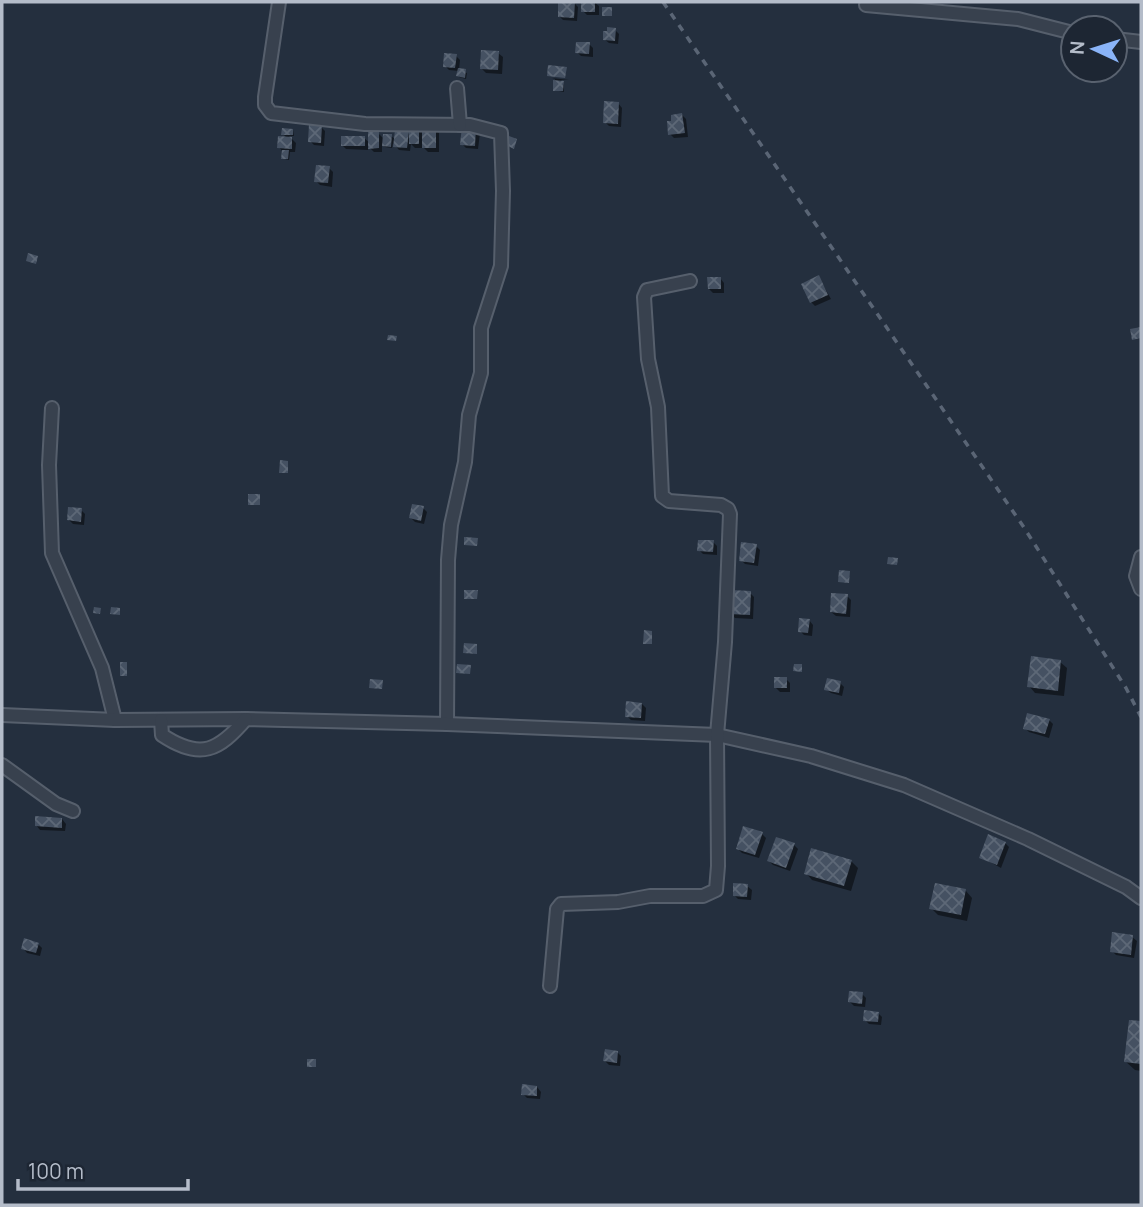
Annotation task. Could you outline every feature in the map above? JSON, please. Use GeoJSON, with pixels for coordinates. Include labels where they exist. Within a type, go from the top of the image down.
{"type":"FeatureCollection","features":[{"type":"Feature","properties":{"kind":"street"},"geometry":{"type":"LineString","coordinates":[[279,2],[265,97],[265,105],[271,113],[365,124],[460,125],[501,133],[502,256],[481,328],[481,373],[471,403],[462,481],[451,525],[447,572],[447,724]]}},
{"type":"Feature","properties":{"kind":"street"},"geometry":{"type":"LineString","coordinates":[[866,5],[1018,19],[1059,29]]}},
{"type":"Feature","properties":{"kind":"street"},"geometry":{"type":"LineString","coordinates":[[457,88],[460,125]]}},
{"type":"Feature","properties":{"kind":"street"},"geometry":{"type":"LineString","coordinates":[[550,986],[557,909],[561,904],[618,902],[650,896],[703,896],[716,890],[717,734],[728,587],[730,514],[728,509],[721,505],[669,501],[662,496],[658,407],[648,359],[645,305],[647,290],[690,281]]}},
{"type":"Feature","properties":{"kind":"street"},"geometry":{"type":"LineString","coordinates":[[52,408],[49,465],[52,553],[102,668],[115,720]]}},
{"type":"Feature","properties":{"kind":"street"},"geometry":{"type":"LineString","coordinates":[[1141,557],[1136,576],[1141,589]]}},
{"type":"Feature","properties":{"kind":"street"},"geometry":{"type":"LineString","coordinates":[[2,715],[115,720],[246,719],[447,724],[717,734],[811,756],[904,785],[1028,839],[1125,887],[1141,898]]}},
{"type":"Feature","properties":{"kind":"street"},"geometry":{"type":"LineString","coordinates":[[161,720],[162,736],[197,749],[222,744],[246,719]]}},
{"type":"Feature","properties":{"kind":"street"},"geometry":{"type":"LineString","coordinates":[[2,765],[56,804],[73,811]]}},
{"type":"Feature","properties":{"kind":"building"},"geometry":{"type":"Polygon","coordinates":[[[558,2],[575,2],[574,18],[558,17],[558,2]]]}},
{"type":"Feature","properties":{"kind":"building"},"geometry":{"type":"Polygon","coordinates":[[[581,2],[595,2],[595,12],[581,12],[581,2]]]}},
{"type":"Feature","properties":{"kind":"building"},"geometry":{"type":"Polygon","coordinates":[[[602,7],[612,7],[612,16],[602,16],[602,7]]]}},
{"type":"Feature","properties":{"kind":"building"},"geometry":{"type":"Polygon","coordinates":[[[607,27],[616,28],[615,41],[603,40],[603,31],[607,31],[607,27]]]}},
{"type":"Feature","properties":{"kind":"building"},"geometry":{"type":"Polygon","coordinates":[[[576,42],[590,42],[589,54],[575,53],[576,42]]]}},
{"type":"Feature","properties":{"kind":"building"},"geometry":{"type":"Polygon","coordinates":[[[481,50],[499,51],[498,70],[480,69],[481,50]]]}},
{"type":"Feature","properties":{"kind":"building"},"geometry":{"type":"Polygon","coordinates":[[[444,53],[457,54],[455,68],[443,67],[444,53]]]}},
{"type":"Feature","properties":{"kind":"building"},"geometry":{"type":"Polygon","coordinates":[[[548,65],[567,67],[565,78],[547,76],[548,65]]]}},
{"type":"Feature","properties":{"kind":"building"},"geometry":{"type":"Polygon","coordinates":[[[458,68],[466,69],[465,78],[456,76],[458,68]]]}},
{"type":"Feature","properties":{"kind":"building"},"geometry":{"type":"Polygon","coordinates":[[[553,80],[564,81],[563,91],[553,91],[553,80]]]}},
{"type":"Feature","properties":{"kind":"building"},"geometry":{"type":"Polygon","coordinates":[[[604,101],[619,102],[618,124],[603,123],[604,101]]]}},
{"type":"Feature","properties":{"kind":"building"},"geometry":{"type":"Polygon","coordinates":[[[682,113],[685,133],[668,135],[667,121],[671,121],[671,115],[682,113]]]}},
{"type":"Feature","properties":{"kind":"building"},"geometry":{"type":"Polygon","coordinates":[[[309,124],[322,125],[321,143],[308,142],[309,124]]]}},
{"type":"Feature","properties":{"kind":"building"},"geometry":{"type":"Polygon","coordinates":[[[462,126],[476,127],[475,146],[460,145],[462,126]]]}},
{"type":"Feature","properties":{"kind":"building"},"geometry":{"type":"Polygon","coordinates":[[[422,127],[436,127],[436,148],[422,148],[422,127]]]}},
{"type":"Feature","properties":{"kind":"building"},"geometry":{"type":"Polygon","coordinates":[[[282,128],[293,129],[293,135],[281,135],[282,128]]]}},
{"type":"Feature","properties":{"kind":"building"},"geometry":{"type":"Polygon","coordinates":[[[409,128],[419,128],[419,144],[409,144],[409,128]]]}},
{"type":"Feature","properties":{"kind":"building"},"geometry":{"type":"Polygon","coordinates":[[[395,130],[409,131],[407,148],[393,147],[395,130]]]}},
{"type":"Feature","properties":{"kind":"building"},"geometry":{"type":"Polygon","coordinates":[[[368,131],[379,131],[379,148],[368,149],[368,131]]]}},
{"type":"Feature","properties":{"kind":"building"},"geometry":{"type":"Polygon","coordinates":[[[383,134],[392,134],[391,147],[382,146],[383,134]]]}},
{"type":"Feature","properties":{"kind":"building"},"geometry":{"type":"Polygon","coordinates":[[[278,136],[292,137],[292,149],[277,148],[278,136]]]}},
{"type":"Feature","properties":{"kind":"building"},"geometry":{"type":"Polygon","coordinates":[[[341,136],[365,136],[365,146],[341,146],[341,136]]]}},
{"type":"Feature","properties":{"kind":"building"},"geometry":{"type":"Polygon","coordinates":[[[509,136],[517,139],[514,149],[506,145],[509,136]]]}},
{"type":"Feature","properties":{"kind":"building"},"geometry":{"type":"Polygon","coordinates":[[[282,150],[289,150],[288,159],[281,159],[282,150]]]}},
{"type":"Feature","properties":{"kind":"building"},"geometry":{"type":"Polygon","coordinates":[[[316,165],[330,166],[328,183],[314,182],[316,165]]]}},
{"type":"Feature","properties":{"kind":"building"},"geometry":{"type":"Polygon","coordinates":[[[28,253],[38,256],[36,264],[26,261],[28,253]]]}},
{"type":"Feature","properties":{"kind":"building"},"geometry":{"type":"Polygon","coordinates":[[[819,275],[828,295],[810,303],[801,284],[819,275]]]}},
{"type":"Feature","properties":{"kind":"building"},"geometry":{"type":"Polygon","coordinates":[[[707,277],[721,277],[721,289],[708,289],[707,277]]]}},
{"type":"Feature","properties":{"kind":"building"},"geometry":{"type":"Polygon","coordinates":[[[1141,327],[1141,338],[1132,340],[1130,329],[1141,327]]]}},
{"type":"Feature","properties":{"kind":"building"},"geometry":{"type":"Polygon","coordinates":[[[388,335],[397,336],[396,341],[387,340],[388,335]]]}},
{"type":"Feature","properties":{"kind":"building"},"geometry":{"type":"Polygon","coordinates":[[[280,460],[288,461],[288,473],[279,473],[280,460]]]}},
{"type":"Feature","properties":{"kind":"building"},"geometry":{"type":"Polygon","coordinates":[[[248,494],[260,494],[260,505],[248,505],[248,494]]]}},
{"type":"Feature","properties":{"kind":"building"},"geometry":{"type":"Polygon","coordinates":[[[412,504],[424,506],[421,521],[409,518],[412,504]]]}},
{"type":"Feature","properties":{"kind":"building"},"geometry":{"type":"Polygon","coordinates":[[[68,507],[82,508],[81,522],[67,520],[68,507]]]}},
{"type":"Feature","properties":{"kind":"building"},"geometry":{"type":"Polygon","coordinates":[[[464,537],[478,538],[477,546],[464,545],[464,537]]]}},
{"type":"Feature","properties":{"kind":"building"},"geometry":{"type":"Polygon","coordinates":[[[698,540],[714,540],[713,552],[697,551],[698,540]]]}},
{"type":"Feature","properties":{"kind":"building"},"geometry":{"type":"Polygon","coordinates":[[[741,542],[757,544],[754,563],[739,561],[741,542]]]}},
{"type":"Feature","properties":{"kind":"building"},"geometry":{"type":"Polygon","coordinates":[[[888,557],[898,558],[897,565],[887,564],[888,557]]]}},
{"type":"Feature","properties":{"kind":"building"},"geometry":{"type":"Polygon","coordinates":[[[839,570],[850,571],[849,583],[838,582],[839,570]]]}},
{"type":"Feature","properties":{"kind":"building"},"geometry":{"type":"Polygon","coordinates":[[[464,590],[478,590],[477,599],[464,599],[464,590]]]}},
{"type":"Feature","properties":{"kind":"building"},"geometry":{"type":"Polygon","coordinates":[[[730,590],[751,591],[750,615],[729,614],[730,590]]]}},
{"type":"Feature","properties":{"kind":"building"},"geometry":{"type":"Polygon","coordinates":[[[831,593],[848,594],[846,614],[830,612],[831,593]]]}},
{"type":"Feature","properties":{"kind":"building"},"geometry":{"type":"Polygon","coordinates":[[[94,607],[101,608],[100,614],[93,613],[94,607]]]}},
{"type":"Feature","properties":{"kind":"building"},"geometry":{"type":"Polygon","coordinates":[[[111,607],[120,608],[120,615],[110,614],[111,607]]]}},
{"type":"Feature","properties":{"kind":"building"},"geometry":{"type":"Polygon","coordinates":[[[799,618],[810,619],[808,633],[798,632],[799,618]]]}},
{"type":"Feature","properties":{"kind":"building"},"geometry":{"type":"Polygon","coordinates":[[[644,630],[652,631],[652,644],[643,644],[644,630]]]}},
{"type":"Feature","properties":{"kind":"building"},"geometry":{"type":"Polygon","coordinates":[[[464,643],[477,644],[477,654],[463,653],[464,643]]]}},
{"type":"Feature","properties":{"kind":"building"},"geometry":{"type":"Polygon","coordinates":[[[1031,656],[1061,660],[1058,691],[1027,687],[1031,656]]]}},
{"type":"Feature","properties":{"kind":"building"},"geometry":{"type":"Polygon","coordinates":[[[120,662],[127,662],[127,676],[120,676],[120,662]]]}},
{"type":"Feature","properties":{"kind":"building"},"geometry":{"type":"Polygon","coordinates":[[[457,664],[471,665],[470,674],[456,673],[457,664]]]}},
{"type":"Feature","properties":{"kind":"building"},"geometry":{"type":"Polygon","coordinates":[[[794,664],[802,664],[802,672],[793,671],[794,664]]]}},
{"type":"Feature","properties":{"kind":"building"},"geometry":{"type":"Polygon","coordinates":[[[774,677],[787,677],[787,688],[774,688],[774,677]]]}},
{"type":"Feature","properties":{"kind":"building"},"geometry":{"type":"Polygon","coordinates":[[[827,678],[841,681],[839,693],[824,690],[827,678]]]}},
{"type":"Feature","properties":{"kind":"building"},"geometry":{"type":"Polygon","coordinates":[[[370,679],[383,680],[382,689],[369,688],[370,679]]]}},
{"type":"Feature","properties":{"kind":"building"},"geometry":{"type":"Polygon","coordinates":[[[626,701],[642,703],[641,718],[625,717],[626,701]]]}},
{"type":"Feature","properties":{"kind":"building"},"geometry":{"type":"Polygon","coordinates":[[[1027,713],[1050,719],[1045,734],[1023,729],[1027,713]]]}},
{"type":"Feature","properties":{"kind":"building"},"geometry":{"type":"Polygon","coordinates":[[[35,816],[62,818],[62,828],[35,826],[35,816]]]}},
{"type":"Feature","properties":{"kind":"building"},"geometry":{"type":"Polygon","coordinates":[[[743,826],[763,832],[755,855],[736,849],[743,826]]]}},
{"type":"Feature","properties":{"kind":"building"},"geometry":{"type":"Polygon","coordinates":[[[988,834],[1006,842],[997,865],[979,858],[988,834]]]}},
{"type":"Feature","properties":{"kind":"building"},"geometry":{"type":"Polygon","coordinates":[[[776,837],[795,843],[786,868],[767,861],[776,837]]]}},
{"type":"Feature","properties":{"kind":"building"},"geometry":{"type":"Polygon","coordinates":[[[811,848],[852,860],[844,886],[804,874],[811,848]]]}},
{"type":"Feature","properties":{"kind":"building"},"geometry":{"type":"Polygon","coordinates":[[[733,883],[748,884],[747,897],[733,896],[733,883]]]}},
{"type":"Feature","properties":{"kind":"building"},"geometry":{"type":"Polygon","coordinates":[[[935,883],[966,889],[961,915],[929,909],[935,883]]]}},
{"type":"Feature","properties":{"kind":"building"},"geometry":{"type":"Polygon","coordinates":[[[1112,932],[1133,935],[1131,955],[1110,952],[1112,932]]]}},
{"type":"Feature","properties":{"kind":"building"},"geometry":{"type":"Polygon","coordinates":[[[24,938],[39,943],[36,953],[21,949],[24,938]]]}},
{"type":"Feature","properties":{"kind":"building"},"geometry":{"type":"Polygon","coordinates":[[[849,991],[863,992],[862,1004],[848,1002],[849,991]]]}},
{"type":"Feature","properties":{"kind":"building"},"geometry":{"type":"Polygon","coordinates":[[[864,1010],[879,1012],[878,1022],[863,1021],[864,1010]]]}},
{"type":"Feature","properties":{"kind":"building"},"geometry":{"type":"Polygon","coordinates":[[[1129,1020],[1141,1021],[1141,1064],[1124,1062],[1129,1020]]]}},
{"type":"Feature","properties":{"kind":"building"},"geometry":{"type":"Polygon","coordinates":[[[605,1049],[618,1051],[617,1063],[603,1061],[605,1049]]]}},
{"type":"Feature","properties":{"kind":"building"},"geometry":{"type":"Polygon","coordinates":[[[307,1059],[316,1059],[316,1067],[307,1067],[307,1059]]]}},
{"type":"Feature","properties":{"kind":"building"},"geometry":{"type":"Polygon","coordinates":[[[522,1084],[537,1086],[537,1096],[521,1095],[522,1084]]]}},
{"type":"Feature","properties":{"kind":"railway"},"geometry":{"type":"LineString","coordinates":[[663,2],[1023,526],[1126,688],[1141,717]]}}]}
